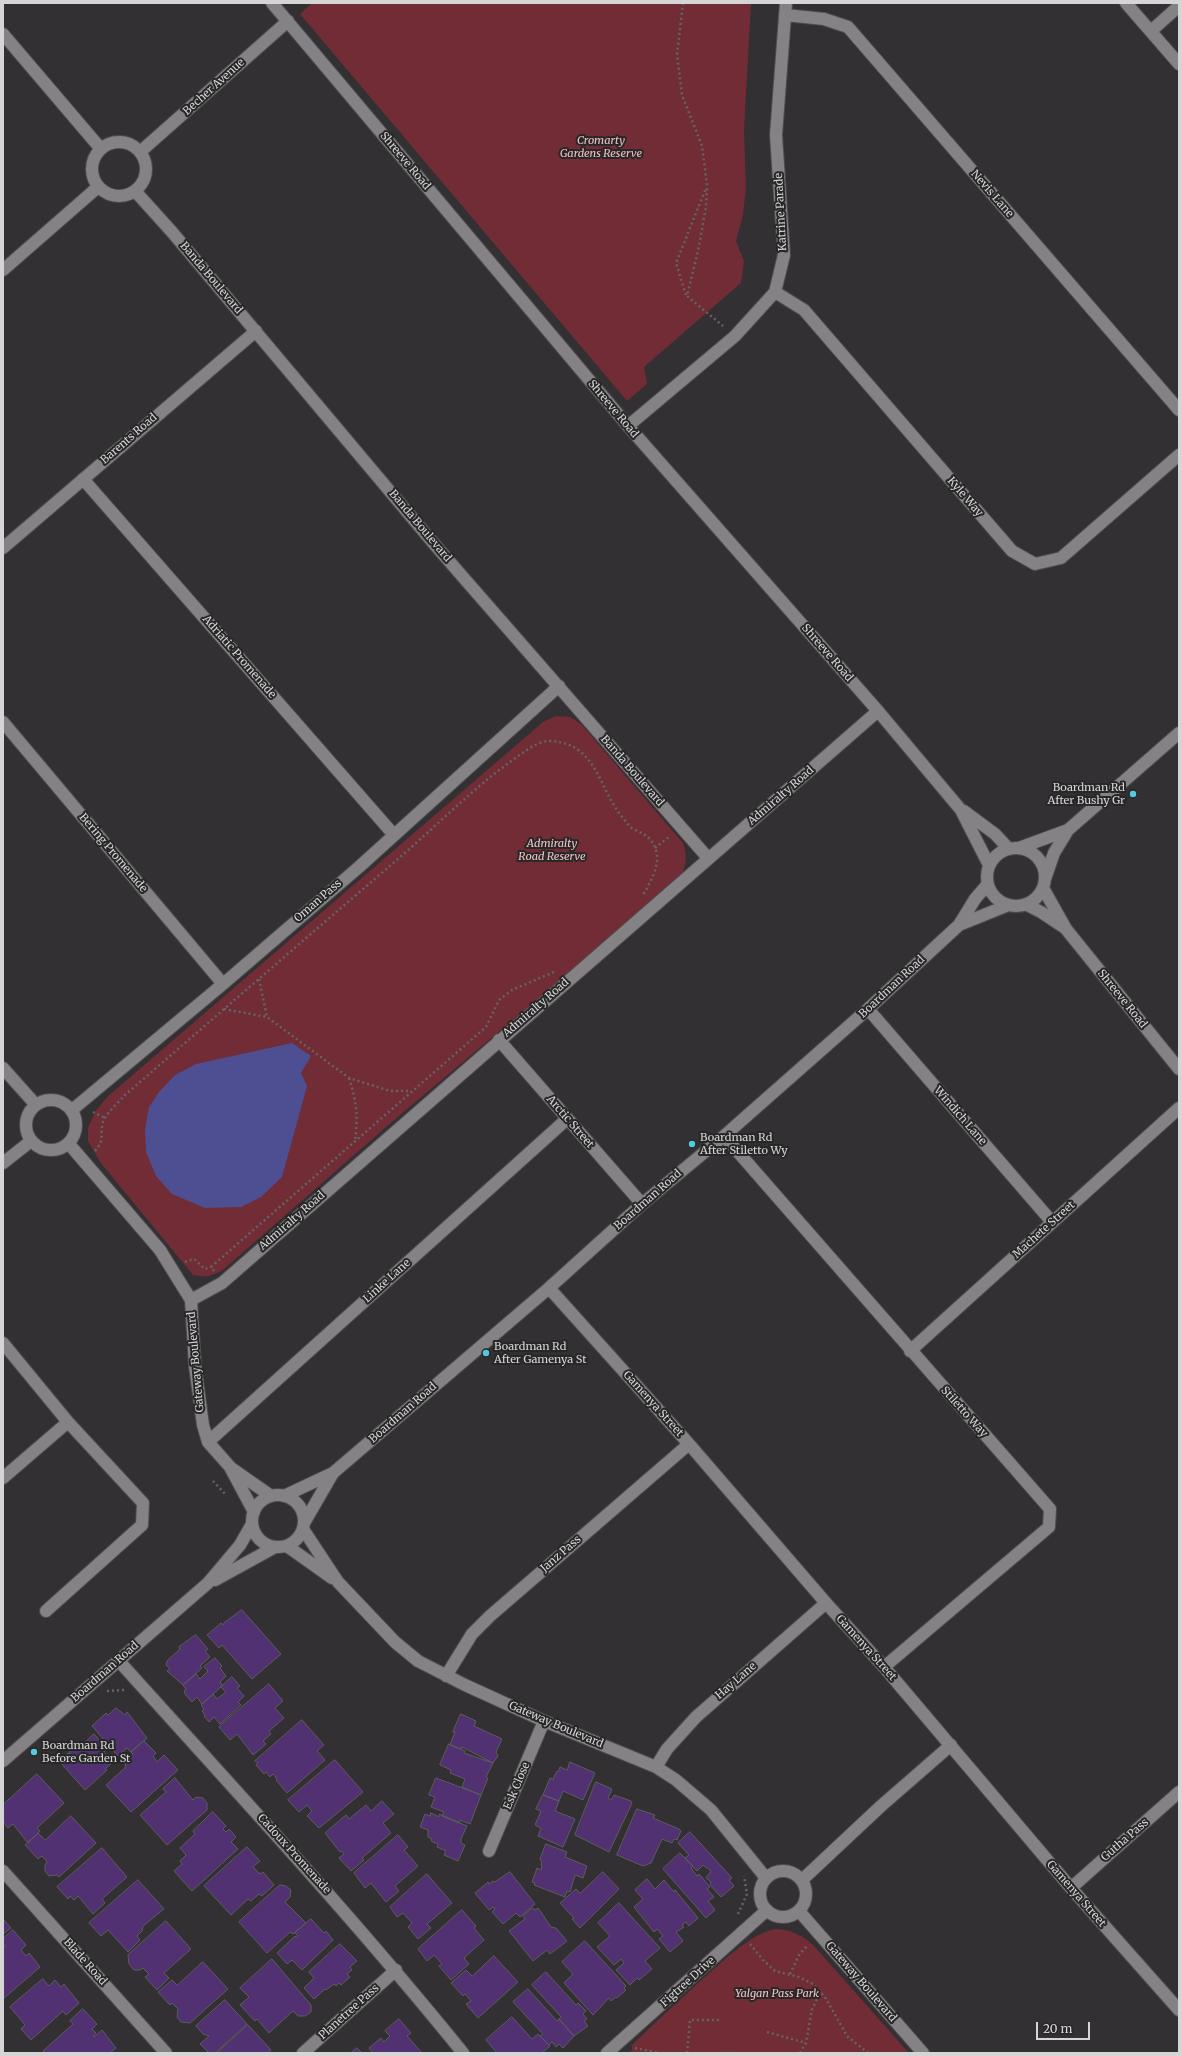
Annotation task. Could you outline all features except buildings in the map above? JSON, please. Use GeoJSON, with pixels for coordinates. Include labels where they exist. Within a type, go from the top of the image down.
{"type":"FeatureCollection","features":[{"type":"Feature","properties":{"kind":"street","name":"Shreeve Road"},"geometry":{"type":"LineString","coordinates":[[272,3],[628,426],[878,711],[961,810],[989,865]]}},
{"type":"Feature","properties":{"kind":"street"},"geometry":{"type":"LineString","coordinates":[[1126,3],[1179,64]]}},
{"type":"Feature","properties":{"kind":"street"},"geometry":{"type":"LineString","coordinates":[[1150,31],[1179,6]]}},
{"type":"Feature","properties":{"kind":"street","name":"Katrine Parade"},"geometry":{"type":"LineString","coordinates":[[776,292],[784,255],[776,135],[785,9]]}},
{"type":"Feature","properties":{"kind":"street","name":"Nevis Lane"},"geometry":{"type":"LineString","coordinates":[[785,9],[848,27],[1179,410]]}},
{"type":"Feature","properties":{"kind":"street","name":"Becher Avenue"},"geometry":{"type":"LineString","coordinates":[[140,152],[288,21]]}},
{"type":"Feature","properties":{"kind":"street"},"geometry":{"type":"LineString","coordinates":[[3,34],[100,149]]}},
{"type":"Feature","properties":{"kind":"street"},"geometry":{"type":"LineString","coordinates":[[114,142],[121,142],[128,143],[140,152],[146,165],[146,173],[144,180],[135,191],[129,195],[116,196],[103,192],[98,187],[94,182],[91,170],[94,158],[100,149],[114,142]]}},
{"type":"Feature","properties":{"kind":"street"},"geometry":{"type":"LineString","coordinates":[[3,270],[98,187]]}},
{"type":"Feature","properties":{"kind":"street","name":"Banda Boulevard"},"geometry":{"type":"LineString","coordinates":[[135,191],[256,331],[435,545],[708,858]]}},
{"type":"Feature","properties":{"kind":"street"},"geometry":{"type":"LineString","coordinates":[[628,426],[735,336],[776,292]]}},
{"type":"Feature","properties":{"kind":"street","name":"Kyle Way"},"geometry":{"type":"LineString","coordinates":[[776,292],[804,310],[1012,551],[1035,564],[1060,558],[1179,455]]}},
{"type":"Feature","properties":{"kind":"street","name":"Barents Road"},"geometry":{"type":"LineString","coordinates":[[3,548],[256,331]]}},
{"type":"Feature","properties":{"kind":"street","name":"Adriatic Promenade"},"geometry":{"type":"LineString","coordinates":[[83,479],[394,835]]}},
{"type":"Feature","properties":{"kind":"street","name":"Oman Pass"},"geometry":{"type":"LineString","coordinates":[[72,1110],[223,984],[394,835],[559,686]]}},
{"type":"Feature","properties":{"kind":"street","name":"Admiralty Road"},"geometry":{"type":"LineString","coordinates":[[191,1300],[222,1283],[878,711]]}},
{"type":"Feature","properties":{"kind":"street","name":"Bering Promenade"},"geometry":{"type":"LineString","coordinates":[[3,722],[223,984]]}},
{"type":"Feature","properties":{"kind":"street"},"geometry":{"type":"LineString","coordinates":[[1027,905],[1039,895],[1054,853],[1068,830],[1178,735]]}},
{"type":"Feature","properties":{"kind":"street","name":"Shreeve Road"},"geometry":{"type":"LineString","coordinates":[[961,810],[1014,848]]}},
{"type":"Feature","properties":{"kind":"street"},"geometry":{"type":"LineString","coordinates":[[1006,906],[991,894],[987,885],[986,871],[989,865],[1001,852],[1068,830]]}},
{"type":"Feature","properties":{"kind":"street"},"geometry":{"type":"LineString","coordinates":[[1014,848],[1028,850],[1041,862],[1044,884]]}},
{"type":"Feature","properties":{"kind":"street","name":"Shreeve Road"},"geometry":{"type":"LineString","coordinates":[[1044,884],[1066,929],[1179,1069]]}},
{"type":"Feature","properties":{"kind":"street","name":"Boardman Road"},"geometry":{"type":"LineString","coordinates":[[271,1496],[284,1496],[333,1473],[549,1288],[642,1204],[724,1136],[868,1009],[960,925],[975,899],[987,885]]}},
{"type":"Feature","properties":{"kind":"street","name":"Shreeve Road"},"geometry":{"type":"LineString","coordinates":[[1027,905],[1041,912],[1066,929]]}},
{"type":"Feature","properties":{"kind":"street","name":"Boardman Road"},"geometry":{"type":"LineString","coordinates":[[960,925],[1006,906],[1020,907],[1027,905]]}},
{"type":"Feature","properties":{"kind":"street","name":"Windich Lane"},"geometry":{"type":"LineString","coordinates":[[868,1009],[1052,1222]]}},
{"type":"Feature","properties":{"kind":"street","name":"Arctic Street"},"geometry":{"type":"LineString","coordinates":[[499,1040],[642,1204]]}},
{"type":"Feature","properties":{"kind":"street"},"geometry":{"type":"LineString","coordinates":[[3,1068],[36,1105]]}},
{"type":"Feature","properties":{"kind":"street"},"geometry":{"type":"LineString","coordinates":[[47,1100],[62,1102],[72,1110],[77,1124],[76,1132],[69,1144],[56,1150],[40,1148],[31,1141],[26,1126],[28,1114],[36,1105],[47,1100]]}},
{"type":"Feature","properties":{"kind":"street","name":"Machete Street"},"geometry":{"type":"LineString","coordinates":[[910,1351],[1179,1108]]}},
{"type":"Feature","properties":{"kind":"street","name":"Linke Lane"},"geometry":{"type":"LineString","coordinates":[[208,1442],[567,1119]]}},
{"type":"Feature","properties":{"kind":"street","name":"Stiletto Way"},"geometry":{"type":"LineString","coordinates":[[724,1136],[910,1351],[1050,1509],[1049,1528],[884,1667]]}},
{"type":"Feature","properties":{"kind":"street"},"geometry":{"type":"LineString","coordinates":[[3,1163],[31,1141]]}},
{"type":"Feature","properties":{"kind":"street","name":"Gateway Boulevard"},"geometry":{"type":"LineString","coordinates":[[69,1144],[160,1250],[191,1300],[195,1366],[203,1425],[208,1442],[231,1468],[271,1496]]}},
{"type":"Feature","properties":{"kind":"street","name":"Gamenya Street"},"geometry":{"type":"LineString","coordinates":[[549,1288],[689,1444],[826,1603],[884,1667],[1071,1888],[1179,2010]]}},
{"type":"Feature","properties":{"kind":"street"},"geometry":{"type":"LineString","coordinates":[[3,1343],[68,1422],[143,1503],[142,1525],[46,1611]]}},
{"type":"Feature","properties":{"kind":"street"},"geometry":{"type":"LineString","coordinates":[[3,1478],[68,1422]]}},
{"type":"Feature","properties":{"kind":"street","name":"Janz Pass"},"geometry":{"type":"LineString","coordinates":[[446,1676],[472,1634],[490,1616],[689,1444]]}},
{"type":"Feature","properties":{"kind":"street","name":"Gateway Boulevard"},"geometry":{"type":"LineString","coordinates":[[231,1468],[254,1512]]}},
{"type":"Feature","properties":{"kind":"street","name":"Boardman Road"},"geometry":{"type":"LineString","coordinates":[[208,1583],[300,1536],[333,1473]]}},
{"type":"Feature","properties":{"kind":"street"},"geometry":{"type":"LineString","coordinates":[[254,1512],[264,1499],[271,1496]]}},
{"type":"Feature","properties":{"kind":"street"},"geometry":{"type":"LineString","coordinates":[[284,1496],[299,1506],[304,1526]]}},
{"type":"Feature","properties":{"kind":"street","name":"Boardman Road"},"geometry":{"type":"LineString","coordinates":[[3,1761],[208,1583],[240,1545],[252,1524],[254,1512]]}},
{"type":"Feature","properties":{"kind":"street"},"geometry":{"type":"LineString","coordinates":[[252,1524],[254,1531],[262,1542],[281,1546]]}},
{"type":"Feature","properties":{"kind":"street","name":"Gateway Boulevard"},"geometry":{"type":"LineString","coordinates":[[304,1526],[338,1582],[395,1642],[418,1661],[446,1676],[544,1721],[656,1767],[676,1780],[711,1810],[766,1878]]}},
{"type":"Feature","properties":{"kind":"street","name":"Gateway Boulevard"},"geometry":{"type":"LineString","coordinates":[[281,1546],[338,1582]]}},
{"type":"Feature","properties":{"kind":"street","name":"Hay Lane"},"geometry":{"type":"LineString","coordinates":[[656,1767],[667,1749],[691,1721],[826,1603]]}},
{"type":"Feature","properties":{"kind":"street","name":"Cadoux Promenade"},"geometry":{"type":"LineString","coordinates":[[118,1660],[339,1904],[396,1970],[463,2053]]}},
{"type":"Feature","properties":{"kind":"street","name":"Esk Close"},"geometry":{"type":"LineString","coordinates":[[489,1851],[544,1721]]}},
{"type":"Feature","properties":{"kind":"street"},"geometry":{"type":"LineString","coordinates":[[802,1880],[881,1806],[950,1745]]}},
{"type":"Feature","properties":{"kind":"street","name":"Gutha Pass"},"geometry":{"type":"LineString","coordinates":[[1071,1888],[1179,1792]]}},
{"type":"Feature","properties":{"kind":"street"},"geometry":{"type":"LineString","coordinates":[[780,1870],[796,1874],[805,1886],[806,1899],[799,1911],[786,1916],[773,1914],[767,1910],[760,1898],[760,1890],[766,1878],[780,1870]]}},
{"type":"Feature","properties":{"kind":"street","name":"Blade Road"},"geometry":{"type":"LineString","coordinates":[[3,1871],[166,2053]]}},
{"type":"Feature","properties":{"kind":"street","name":"Figtree Drive"},"geometry":{"type":"LineString","coordinates":[[608,2053],[767,1910]]}},
{"type":"Feature","properties":{"kind":"street","name":"Gateway Boulevard"},"geometry":{"type":"LineString","coordinates":[[799,1911],[923,2053]]}},
{"type":"Feature","properties":{"kind":"street","name":"Planetree Pass"},"geometry":{"type":"LineString","coordinates":[[303,2053],[396,1970]]}},
{"type":"Feature","properties":{"kind":"path"},"geometry":{"type":"LineString","coordinates":[[683,3],[677,56],[682,95],[702,146],[707,185],[706,207],[687,296]]}},
{"type":"Feature","properties":{"kind":"path"},"geometry":{"type":"LineString","coordinates":[[707,185],[676,263],[687,296],[735,336]]}},
{"type":"Feature","properties":{"kind":"path"},"geometry":{"type":"LineString","coordinates":[[86,1165],[102,1143],[102,1124],[107,1115],[125,1095],[426,835],[486,780],[528,749],[544,741],[569,744],[580,750],[593,766],[616,810],[631,828],[650,839],[659,859],[656,871],[639,900]]}},
{"type":"Feature","properties":{"kind":"path"},"geometry":{"type":"LineString","coordinates":[[655,848],[681,828]]}},
{"type":"Feature","properties":{"kind":"path"},"geometry":{"type":"LineString","coordinates":[[172,1270],[191,1258],[205,1269],[211,1267],[486,1027],[499,1000],[512,990],[559,969]]}},
{"type":"Feature","properties":{"kind":"path"},"geometry":{"type":"LineString","coordinates":[[259,979],[267,1017]]}},
{"type":"Feature","properties":{"kind":"path"},"geometry":{"type":"LineString","coordinates":[[223,1009],[267,1017],[349,1078],[390,1091],[412,1091]]}},
{"type":"Feature","properties":{"kind":"path"},"geometry":{"type":"LineString","coordinates":[[349,1078],[357,1102],[358,1118],[355,1142]]}},
{"type":"Feature","properties":{"kind":"path"},"geometry":{"type":"LineString","coordinates":[[211,1267],[222,1283]]}},
{"type":"Feature","properties":{"kind":"path"},"geometry":{"type":"LineString","coordinates":[[213,1481],[230,1499]]}},
{"type":"Feature","properties":{"kind":"path"},"geometry":{"type":"LineString","coordinates":[[101,1694],[118,1689],[128,1692]]}},
{"type":"Feature","properties":{"kind":"path"},"geometry":{"type":"LineString","coordinates":[[735,1918],[747,1894],[742,1872]]}},
{"type":"Feature","properties":{"kind":"path"},"geometry":{"type":"LineString","coordinates":[[790,1974],[799,1954],[819,1935]]}},
{"type":"Feature","properties":{"kind":"path"},"geometry":{"type":"LineString","coordinates":[[750,1944],[775,1970],[790,1974],[813,1984],[821,1992],[847,2036],[868,2053]]}},
{"type":"Feature","properties":{"kind":"path"},"geometry":{"type":"LineString","coordinates":[[800,2053],[806,2043],[812,2009],[821,1992]]}},
{"type":"Feature","properties":{"kind":"path"},"geometry":{"type":"LineString","coordinates":[[687,2053],[690,2020],[722,2020]]}},
{"type":"Feature","properties":{"kind":"path"},"geometry":{"type":"LineString","coordinates":[[767,2032],[806,2043]]}},
{"type":"Feature","properties":{"kind":"path"},"geometry":{"type":"LineString","coordinates":[[632,2048],[660,2053]]}},
{"type":"Feature","properties":{"kind":"path"},"geometry":{"type":"LineString","coordinates":[[722,2053],[739,2053]]}},
{"type":"Feature","properties":{"kind":"green space","name":"Cromarty Gardens Reserve"},"geometry":{"type":"Polygon","coordinates":[[[312,3],[751,3],[744,130],[746,187],[743,215],[736,241],[744,261],[741,283],[644,367],[647,384],[627,401],[300,14],[312,3]]]}},
{"type":"Feature","properties":{"kind":"green space","name":"Admiralty Road Reserve"},"geometry":{"type":"Polygon","coordinates":[[[556,716],[570,717],[581,724],[683,843],[686,861],[680,879],[393,1121],[224,1269],[209,1276],[193,1275],[100,1162],[88,1141],[88,1128],[95,1112],[107,1097],[543,722],[556,716]]]}},
{"type":"Feature","properties":{"kind":"green space","name":"Yalgan Pass Park"},"geometry":{"type":"Polygon","coordinates":[[[775,1929],[792,1932],[802,1936],[811,1943],[909,2053],[628,2053],[632,2050],[632,2045],[641,2036],[730,1955],[756,1936],[775,1929]]]}},
{"type":"Feature","properties":{"kind":"shaded area"},"geometry":{"type":"Polygon","coordinates":[[[292,1043],[311,1056],[301,1073],[307,1086],[282,1177],[261,1197],[241,1207],[205,1208],[172,1194],[156,1176],[146,1152],[145,1129],[149,1107],[159,1092],[175,1075],[196,1064],[292,1043]]]}},
{"type":"Feature","properties":{"kind":"place","name":"Boardman Rd After Bushy Gr"},"geometry":{"type":"Point","coordinates":[1133,794]}},
{"type":"Feature","properties":{"kind":"place","name":"Boardman Rd After Stiletto Wy"},"geometry":{"type":"Point","coordinates":[692,1144]}},
{"type":"Feature","properties":{"kind":"place","name":"Boardman Rd After Gamenya St"},"geometry":{"type":"Point","coordinates":[486,1353]}},
{"type":"Feature","properties":{"kind":"place","name":"Boardman Rd Before Garden St"},"geometry":{"type":"Point","coordinates":[34,1752]}}]}
